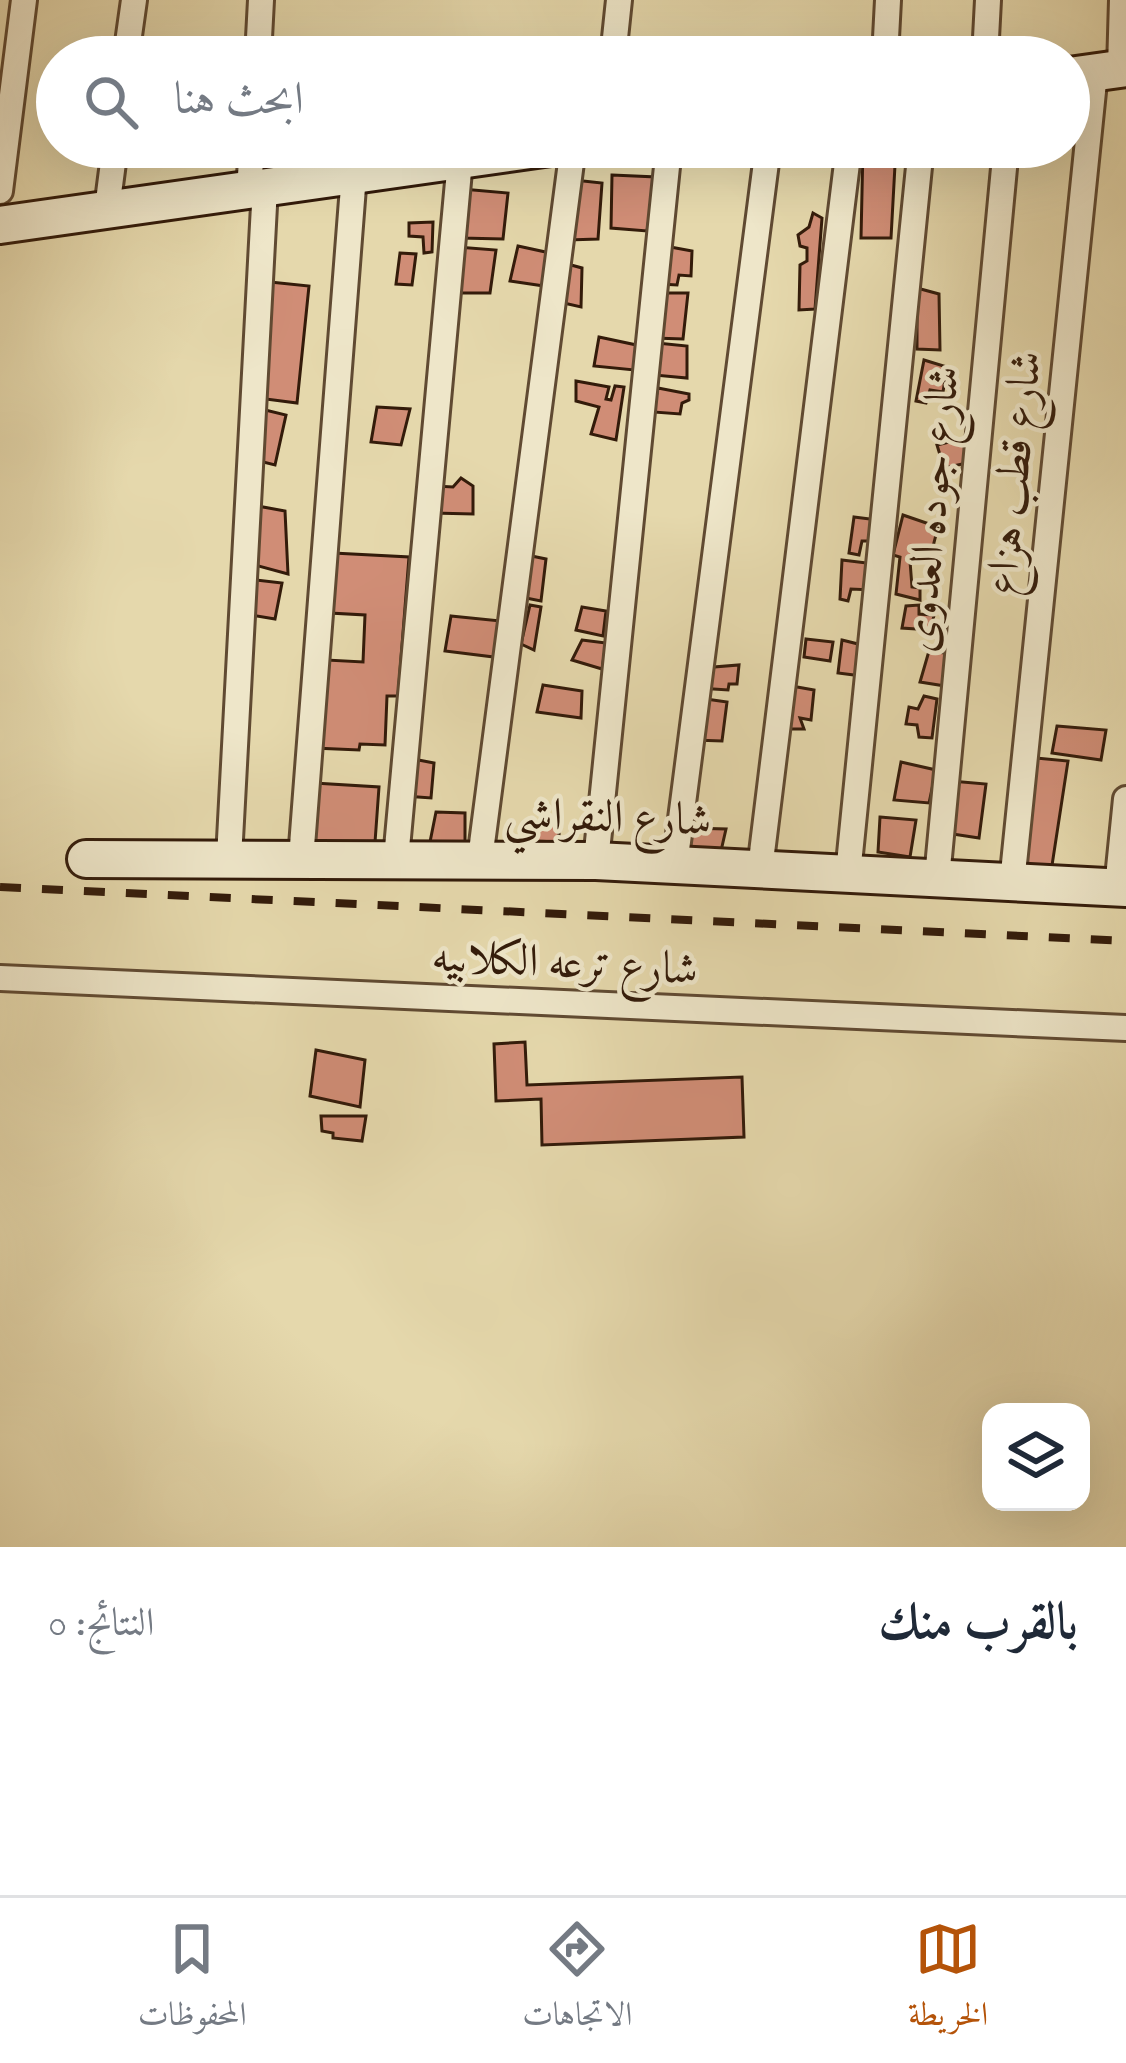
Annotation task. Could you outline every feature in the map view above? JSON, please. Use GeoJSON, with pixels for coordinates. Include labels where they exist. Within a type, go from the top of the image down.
{"type":"FeatureCollection","features":[{"type":"Feature","properties":{"kind":"street"},"geometry":{"type":"LineString","coordinates":[[0,191],[24,0]]}},
{"type":"Feature","properties":{"kind":"street"},"geometry":{"type":"LineString","coordinates":[[129,36],[134,0]]}},
{"type":"Feature","properties":{"kind":"street"},"geometry":{"type":"LineString","coordinates":[[259,36],[262,0]]}},
{"type":"Feature","properties":{"kind":"street"},"geometry":{"type":"LineString","coordinates":[[616,36],[619,0]]}},
{"type":"Feature","properties":{"kind":"street"},"geometry":{"type":"LineString","coordinates":[[886,36],[889,0]]}},
{"type":"Feature","properties":{"kind":"street"},"geometry":{"type":"LineString","coordinates":[[986,36],[988,0]]}},
{"type":"Feature","properties":{"kind":"street","name":"شارع قطب هزاع"},"geometry":{"type":"LineString","coordinates":[[1012,883],[1102,71],[1122,0]]}},
{"type":"Feature","properties":{"kind":"street"},"geometry":{"type":"LineString","coordinates":[[106,209],[112,168]]}},
{"type":"Feature","properties":{"kind":"street"},"geometry":{"type":"LineString","coordinates":[[229,858],[255,168]]}},
{"type":"Feature","properties":{"kind":"street"},"geometry":{"type":"LineString","coordinates":[[0,225],[399,168]]}},
{"type":"Feature","properties":{"kind":"street"},"geometry":{"type":"LineString","coordinates":[[397,859],[459,168]]}},
{"type":"Feature","properties":{"kind":"street"},"geometry":{"type":"LineString","coordinates":[[480,859],[570,168]]}},
{"type":"Feature","properties":{"kind":"street"},"geometry":{"type":"LineString","coordinates":[[596,861],[667,168]]}},
{"type":"Feature","properties":{"kind":"street"},"geometry":{"type":"LineString","coordinates":[[674,865],[765,168]]}},
{"type":"Feature","properties":{"kind":"street"},"geometry":{"type":"LineString","coordinates":[[760,869],[846,168]]}},
{"type":"Feature","properties":{"kind":"street"},"geometry":{"type":"LineString","coordinates":[[848,874],[919,168]]}},
{"type":"Feature","properties":{"kind":"street","name":"شارع جوده العدوى"},"geometry":{"type":"LineString","coordinates":[[937,878],[1004,168]]}},
{"type":"Feature","properties":{"kind":"street"},"geometry":{"type":"LineString","coordinates":[[301,859],[354,174]]}},
{"type":"Feature","properties":{"kind":"street"},"geometry":{"type":"LineString","coordinates":[[1121,888],[1126,799]]}},
{"type":"Feature","properties":{"kind":"street","name":"شارع النقراشي"},"geometry":{"type":"LineString","coordinates":[[86,859],[596,861],[1121,888]]}},
{"type":"Feature","properties":{"kind":"street","name":"شارع ترعه الكلابيه"},"geometry":{"type":"LineString","coordinates":[[0,979],[1126,1028]]}},
{"type":"Feature","properties":{"kind":"building"},"geometry":{"type":"Polygon","coordinates":[[[863,168],[895,168],[891,238],[861,238],[863,168]]]}},
{"type":"Feature","properties":{"kind":"building"},"geometry":{"type":"Polygon","coordinates":[[[612,175],[656,177],[647,231],[611,228],[612,175]]]}},
{"type":"Feature","properties":{"kind":"building"},"geometry":{"type":"Polygon","coordinates":[[[574,180],[602,183],[598,239],[568,240],[574,180]]]}},
{"type":"Feature","properties":{"kind":"building"},"geometry":{"type":"Polygon","coordinates":[[[462,189],[508,193],[503,239],[461,238],[462,189]]]}},
{"type":"Feature","properties":{"kind":"building"},"geometry":{"type":"Polygon","coordinates":[[[813,213],[822,218],[815,309],[799,310],[800,265],[807,261],[807,248],[800,246],[798,235],[809,227],[813,213]]]}},
{"type":"Feature","properties":{"kind":"building"},"geometry":{"type":"Polygon","coordinates":[[[433,222],[432,252],[424,253],[423,237],[409,236],[409,223],[433,222]]]}},
{"type":"Feature","properties":{"kind":"building"},"geometry":{"type":"Polygon","coordinates":[[[518,246],[550,253],[544,286],[510,281],[518,246]]]}},
{"type":"Feature","properties":{"kind":"building"},"geometry":{"type":"Polygon","coordinates":[[[665,246],[692,251],[691,276],[679,275],[677,285],[661,284],[665,246]]]}},
{"type":"Feature","properties":{"kind":"building"},"geometry":{"type":"Polygon","coordinates":[[[457,247],[496,250],[490,293],[451,293],[457,247]]]}},
{"type":"Feature","properties":{"kind":"building"},"geometry":{"type":"Polygon","coordinates":[[[400,253],[416,254],[412,285],[396,284],[400,253]]]}},
{"type":"Feature","properties":{"kind":"building"},"geometry":{"type":"Polygon","coordinates":[[[560,262],[582,268],[581,307],[555,301],[560,262]]]}},
{"type":"Feature","properties":{"kind":"building"},"geometry":{"type":"Polygon","coordinates":[[[270,282],[309,286],[297,403],[258,398],[270,282]]]}},
{"type":"Feature","properties":{"kind":"building"},"geometry":{"type":"Polygon","coordinates":[[[917,288],[939,294],[940,350],[917,349],[917,288]]]}},
{"type":"Feature","properties":{"kind":"building"},"geometry":{"type":"Polygon","coordinates":[[[658,293],[688,293],[683,339],[654,338],[658,293]]]}},
{"type":"Feature","properties":{"kind":"building"},"geometry":{"type":"Polygon","coordinates":[[[599,337],[641,346],[634,370],[594,366],[599,337]]]}},
{"type":"Feature","properties":{"kind":"building"},"geometry":{"type":"Polygon","coordinates":[[[657,343],[687,346],[687,378],[654,375],[657,343]]]}},
{"type":"Feature","properties":{"kind":"building"},"geometry":{"type":"Polygon","coordinates":[[[924,360],[947,367],[943,392],[930,390],[926,403],[916,401],[924,360]]]}},
{"type":"Feature","properties":{"kind":"building"},"geometry":{"type":"Polygon","coordinates":[[[576,381],[609,387],[606,399],[611,400],[615,386],[624,387],[616,440],[591,434],[599,407],[576,401],[576,381]]]}},
{"type":"Feature","properties":{"kind":"building"},"geometry":{"type":"Polygon","coordinates":[[[658,388],[689,394],[680,414],[653,412],[658,388]]]}},
{"type":"Feature","properties":{"kind":"building"},"geometry":{"type":"Polygon","coordinates":[[[377,407],[410,409],[401,445],[371,442],[377,407]]]}},
{"type":"Feature","properties":{"kind":"building"},"geometry":{"type":"Polygon","coordinates":[[[257,408],[286,415],[275,465],[255,460],[257,408]]]}},
{"type":"Feature","properties":{"kind":"building"},"geometry":{"type":"Polygon","coordinates":[[[969,437],[967,463],[944,468],[937,445],[969,437]]]}},
{"type":"Feature","properties":{"kind":"building"},"geometry":{"type":"Polygon","coordinates":[[[461,478],[473,486],[473,514],[433,513],[436,486],[453,487],[461,478]]]}},
{"type":"Feature","properties":{"kind":"building"},"geometry":{"type":"Polygon","coordinates":[[[252,505],[285,511],[288,574],[251,564],[252,505]]]}},
{"type":"Feature","properties":{"kind":"building"},"geometry":{"type":"Polygon","coordinates":[[[903,515],[938,527],[930,558],[910,561],[912,587],[920,588],[920,600],[896,594],[900,557],[893,555],[903,515]]]}},
{"type":"Feature","properties":{"kind":"building"},"geometry":{"type":"Polygon","coordinates":[[[854,517],[878,520],[874,541],[862,541],[859,555],[849,553],[854,517]]]}},
{"type":"Feature","properties":{"kind":"building"},"geometry":{"type":"Polygon","coordinates":[[[333,553],[409,557],[398,696],[387,696],[385,745],[360,744],[359,750],[314,748],[327,660],[363,662],[365,615],[330,613],[333,553]]]}},
{"type":"Feature","properties":{"kind":"building"},"geometry":{"type":"Polygon","coordinates":[[[522,554],[546,559],[541,601],[516,596],[522,554]]]}},
{"type":"Feature","properties":{"kind":"building"},"geometry":{"type":"Polygon","coordinates":[[[842,560],[875,564],[872,590],[851,589],[848,601],[840,599],[842,560]]]}},
{"type":"Feature","properties":{"kind":"building"},"geometry":{"type":"Polygon","coordinates":[[[247,579],[282,583],[275,619],[245,614],[247,579]]]}},
{"type":"Feature","properties":{"kind":"building"},"geometry":{"type":"Polygon","coordinates":[[[530,605],[541,607],[534,650],[521,644],[530,605]]]}},
{"type":"Feature","properties":{"kind":"building"},"geometry":{"type":"Polygon","coordinates":[[[919,605],[919,614],[934,615],[931,630],[902,628],[906,606],[919,605]]]}},
{"type":"Feature","properties":{"kind":"building"},"geometry":{"type":"Polygon","coordinates":[[[582,607],[606,611],[603,636],[576,630],[582,607]]]}},
{"type":"Feature","properties":{"kind":"building"},"geometry":{"type":"Polygon","coordinates":[[[451,616],[501,621],[494,657],[445,651],[451,616]]]}},
{"type":"Feature","properties":{"kind":"building"},"geometry":{"type":"Polygon","coordinates":[[[806,639],[833,642],[830,661],[804,657],[806,639]]]}},
{"type":"Feature","properties":{"kind":"building"},"geometry":{"type":"Polygon","coordinates":[[[582,640],[606,643],[602,669],[572,660],[582,640]]]}},
{"type":"Feature","properties":{"kind":"building"},"geometry":{"type":"Polygon","coordinates":[[[842,640],[866,646],[862,676],[838,673],[842,640]]]}},
{"type":"Feature","properties":{"kind":"building"},"geometry":{"type":"Polygon","coordinates":[[[929,651],[953,654],[945,686],[920,682],[929,651]]]}},
{"type":"Feature","properties":{"kind":"building"},"geometry":{"type":"Polygon","coordinates":[[[739,665],[737,684],[729,684],[728,690],[699,688],[702,668],[739,665]]]}},
{"type":"Feature","properties":{"kind":"building"},"geometry":{"type":"Polygon","coordinates":[[[543,685],[582,691],[581,718],[537,712],[543,685]]]}},
{"type":"Feature","properties":{"kind":"building"},"geometry":{"type":"Polygon","coordinates":[[[786,685],[814,690],[811,720],[800,718],[804,729],[780,729],[786,685]]]}},
{"type":"Feature","properties":{"kind":"building"},"geometry":{"type":"Polygon","coordinates":[[[924,696],[937,699],[932,738],[919,737],[917,725],[906,724],[909,707],[918,709],[924,696]]]}},
{"type":"Feature","properties":{"kind":"building"},"geometry":{"type":"Polygon","coordinates":[[[699,698],[727,702],[722,741],[694,740],[699,698]]]}},
{"type":"Feature","properties":{"kind":"building"},"geometry":{"type":"Polygon","coordinates":[[[1057,726],[1106,730],[1101,760],[1052,753],[1057,726]]]}},
{"type":"Feature","properties":{"kind":"building"},"geometry":{"type":"Polygon","coordinates":[[[408,758],[434,763],[431,798],[405,796],[408,758]]]}},
{"type":"Feature","properties":{"kind":"building"},"geometry":{"type":"Polygon","coordinates":[[[1036,758],[1068,761],[1051,872],[1022,875],[1036,758]]]}},
{"type":"Feature","properties":{"kind":"building"},"geometry":{"type":"Polygon","coordinates":[[[901,762],[936,770],[929,803],[894,800],[901,762]]]}},
{"type":"Feature","properties":{"kind":"building"},"geometry":{"type":"Polygon","coordinates":[[[951,781],[986,784],[979,838],[946,833],[951,781]]]}},
{"type":"Feature","properties":{"kind":"building"},"geometry":{"type":"Polygon","coordinates":[[[314,783],[379,787],[374,856],[310,844],[314,783]]]}},
{"type":"Feature","properties":{"kind":"building"},"geometry":{"type":"Polygon","coordinates":[[[436,812],[465,813],[465,846],[429,847],[436,812]]]}},
{"type":"Feature","properties":{"kind":"building"},"geometry":{"type":"Polygon","coordinates":[[[548,817],[559,817],[559,842],[534,841],[532,825],[547,823],[548,817]]]}},
{"type":"Feature","properties":{"kind":"building"},"geometry":{"type":"Polygon","coordinates":[[[880,817],[916,820],[910,857],[878,852],[880,817]]]}},
{"type":"Feature","properties":{"kind":"building"},"geometry":{"type":"Polygon","coordinates":[[[689,828],[726,829],[718,864],[682,859],[689,828]]]}},
{"type":"Feature","properties":{"kind":"building"},"geometry":{"type":"Polygon","coordinates":[[[525,1042],[527,1085],[742,1077],[744,1137],[542,1145],[541,1099],[496,1101],[494,1044],[525,1042]]]}},
{"type":"Feature","properties":{"kind":"building"},"geometry":{"type":"Polygon","coordinates":[[[316,1050],[365,1060],[360,1107],[310,1096],[316,1050]]]}},
{"type":"Feature","properties":{"kind":"building"},"geometry":{"type":"Polygon","coordinates":[[[321,1116],[366,1116],[362,1141],[333,1138],[333,1133],[322,1131],[321,1116]]]}},
{"type":"Feature","properties":{"kind":"railway"},"geometry":{"type":"LineString","coordinates":[[0,887],[1126,941]]}}]}
